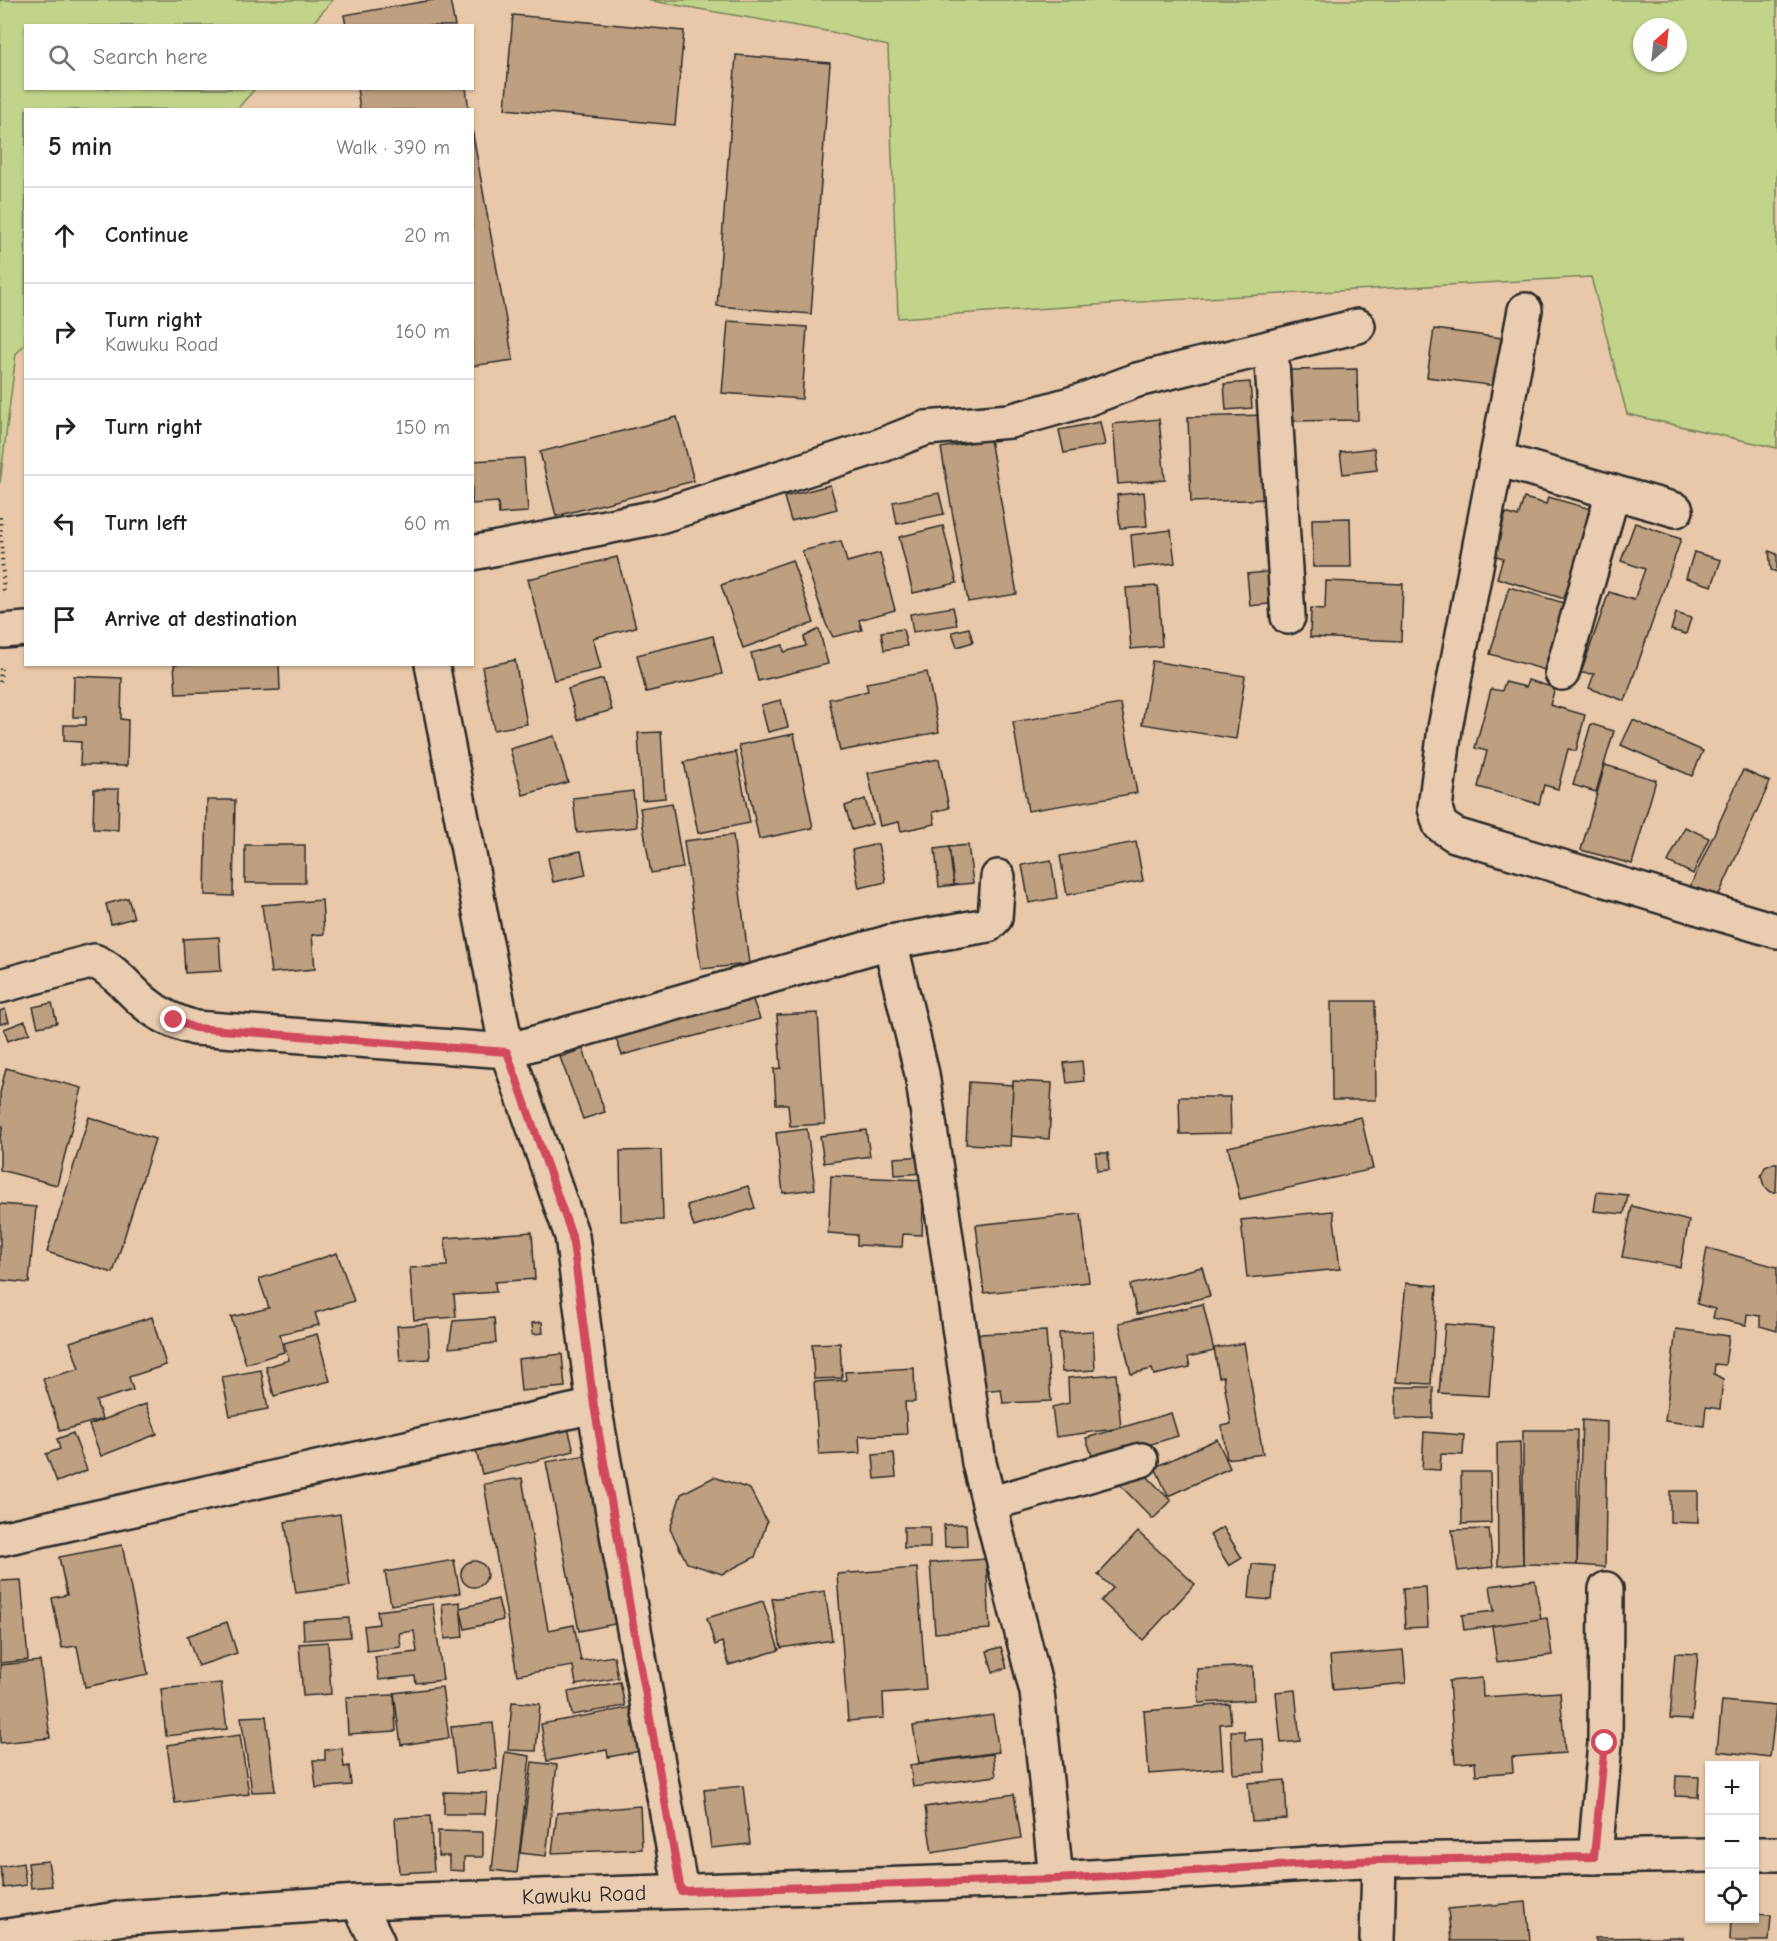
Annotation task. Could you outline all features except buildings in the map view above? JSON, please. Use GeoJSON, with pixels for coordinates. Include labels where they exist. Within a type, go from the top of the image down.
{"type":"FeatureCollection","features":[{"type":"Feature","properties":{"kind":"street"},"geometry":{"type":"LineString","coordinates":[[1525,310],[1445,728],[1435,808],[1440,825],[1455,835],[1777,931]]}},
{"type":"Feature","properties":{"kind":"street"},"geometry":{"type":"LineString","coordinates":[[474,553],[657,516],[882,445],[926,428],[1010,421],[1081,401],[1137,380],[1358,326]]}},
{"type":"Feature","properties":{"kind":"street"},"geometry":{"type":"LineString","coordinates":[[1271,347],[1288,617]]}},
{"type":"Feature","properties":{"kind":"street"},"geometry":{"type":"LineString","coordinates":[[1497,459],[1676,510]]}},
{"type":"Feature","properties":{"kind":"street"},"geometry":{"type":"LineString","coordinates":[[1562,673],[1612,492]]}},
{"type":"Feature","properties":{"kind":"street"},"geometry":{"type":"LineString","coordinates":[[432,666],[507,1052],[572,1236],[594,1406],[681,1891]]}},
{"type":"Feature","properties":{"kind":"street"},"geometry":{"type":"LineString","coordinates":[[0,986],[94,961],[109,969],[157,1012],[195,1028],[507,1052],[890,942],[988,925],[995,918],[998,877]]}},
{"type":"Feature","properties":{"kind":"street"},"geometry":{"type":"LineString","coordinates":[[890,942],[922,1074],[979,1463],[1037,1692],[1056,1879]]}},
{"type":"Feature","properties":{"kind":"street"},"geometry":{"type":"LineString","coordinates":[[0,1539],[594,1406]]}},
{"type":"Feature","properties":{"kind":"street"},"geometry":{"type":"LineString","coordinates":[[989,1504],[1141,1460]]}},
{"type":"Feature","properties":{"kind":"street"},"geometry":{"type":"LineString","coordinates":[[1594,1857],[1605,1743],[1606,1588]]}},
{"type":"Feature","properties":{"kind":"street"},"geometry":{"type":"LineString","coordinates":[[1759,1854],[1777,1854]]}},
{"type":"Feature","properties":{"kind":"street","name":"Kawuku Road"},"geometry":{"type":"LineString","coordinates":[[0,1937],[124,1918],[358,1902],[1056,1879],[1379,1860],[1705,1855]]}},
{"type":"Feature","properties":{"kind":"street"},"geometry":{"type":"LineString","coordinates":[[1377,1941],[1379,1860]]}},
{"type":"Feature","properties":{"kind":"street"},"geometry":{"type":"LineString","coordinates":[[358,1902],[377,1941]]}},
{"type":"Feature","properties":{"kind":"path"},"geometry":{"type":"LineString","coordinates":[[0,517],[1,528]]}},
{"type":"Feature","properties":{"kind":"green space"},"geometry":{"type":"Polygon","coordinates":[[[0,0],[333,0],[312,24],[24,24],[24,90],[254,90],[238,108],[24,108],[24,345],[16,354],[0,483],[0,0]]]}},
{"type":"Feature","properties":{"kind":"green space"},"geometry":{"type":"Polygon","coordinates":[[[647,0],[1777,0],[1777,448],[1627,414],[1591,277],[1169,300],[898,318],[888,46],[832,32],[647,0]]]}},
{"type":"Feature","properties":{"kind":"route"},"geometry":{"type":"LineString","coordinates":[[174,1020],[195,1028],[507,1052],[572,1236],[594,1406],[681,1891],[1056,1879],[1379,1860],[1594,1857],[1605,1743]]}}]}
